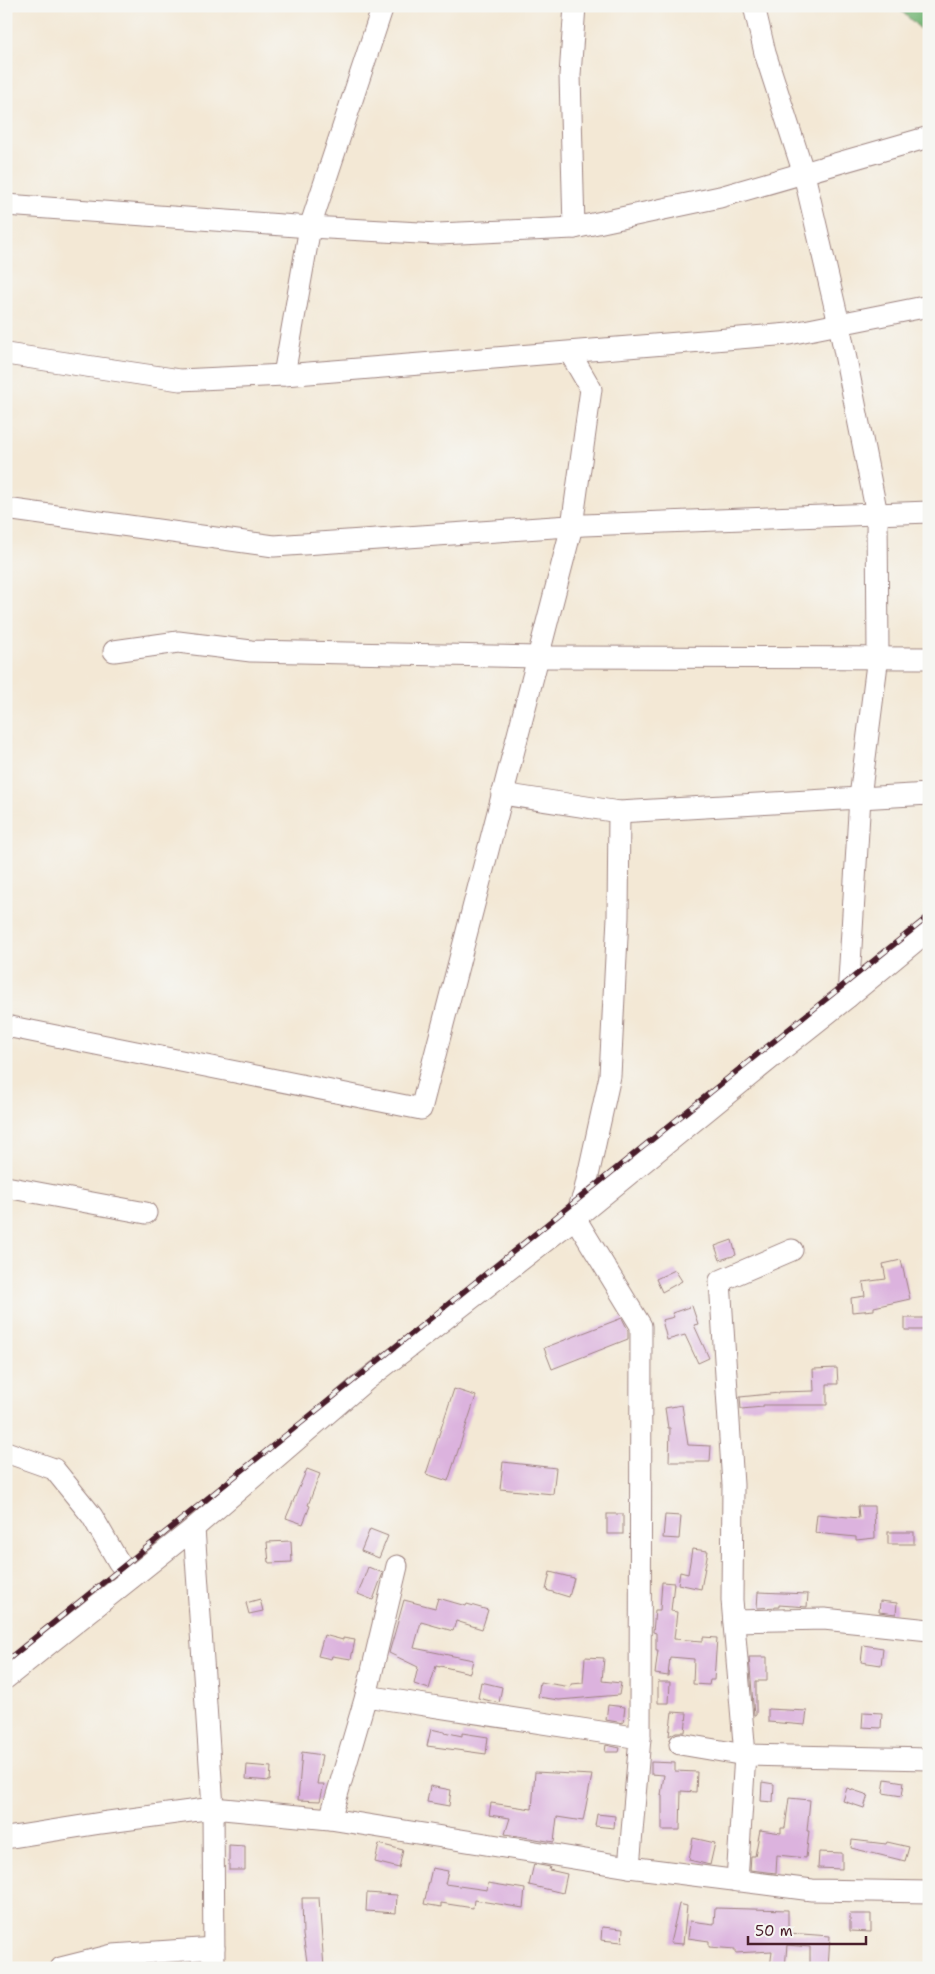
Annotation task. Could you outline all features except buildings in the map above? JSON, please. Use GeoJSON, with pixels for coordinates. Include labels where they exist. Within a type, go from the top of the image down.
{"type":"FeatureCollection","features":[{"type":"Feature","properties":{"kind":"street"},"geometry":{"type":"LineString","coordinates":[[284,375],[310,227],[383,6]]}},
{"type":"Feature","properties":{"kind":"street"},"geometry":{"type":"LineString","coordinates":[[574,228],[570,75],[575,6]]}},
{"type":"Feature","properties":{"kind":"street"},"geometry":{"type":"LineString","coordinates":[[754,6],[765,53],[804,174],[839,324],[877,514],[878,656],[860,797],[848,997]]}},
{"type":"Feature","properties":{"kind":"street"},"geometry":{"type":"LineString","coordinates":[[6,205],[310,227],[438,234],[574,228],[720,197],[929,136]]}},
{"type":"Feature","properties":{"kind":"street"},"geometry":{"type":"LineString","coordinates":[[6,354],[180,380],[284,375],[789,334],[929,306]]}},
{"type":"Feature","properties":{"kind":"street"},"geometry":{"type":"LineString","coordinates":[[6,1026],[421,1109],[572,526],[591,389],[570,353]]}},
{"type":"Feature","properties":{"kind":"street"},"geometry":{"type":"LineString","coordinates":[[6,509],[274,546],[572,526],[929,512]]}},
{"type":"Feature","properties":{"kind":"street"},"geometry":{"type":"LineString","coordinates":[[114,651],[178,642],[251,651],[538,657],[878,656],[929,658]]}},
{"type":"Feature","properties":{"kind":"street"},"geometry":{"type":"LineString","coordinates":[[502,794],[619,812],[929,794]]}},
{"type":"Feature","properties":{"kind":"street"},"geometry":{"type":"LineString","coordinates":[[575,1218],[584,1194],[610,1076],[618,916],[619,812]]}},
{"type":"Feature","properties":{"kind":"street"},"geometry":{"type":"LineString","coordinates":[[6,1678],[194,1528],[365,1381],[575,1218],[929,930]]}},
{"type":"Feature","properties":{"kind":"street"},"geometry":{"type":"LineString","coordinates":[[6,1187],[146,1213]]}},
{"type":"Feature","properties":{"kind":"street"},"geometry":{"type":"LineString","coordinates":[[575,1218],[641,1326],[640,1738],[629,1867]]}},
{"type":"Feature","properties":{"kind":"street"},"geometry":{"type":"LineString","coordinates":[[737,1881],[745,1755],[732,1600],[733,1485],[720,1281],[792,1250]]}},
{"type":"Feature","properties":{"kind":"street"},"geometry":{"type":"LineString","coordinates":[[6,1452],[54,1469],[92,1516],[118,1561],[131,1578]]}},
{"type":"Feature","properties":{"kind":"street"},"geometry":{"type":"LineString","coordinates":[[61,1968],[113,1955],[214,1958],[213,1808],[194,1528]]}},
{"type":"Feature","properties":{"kind":"street"},"geometry":{"type":"LineString","coordinates":[[330,1819],[366,1696],[397,1566]]}},
{"type":"Feature","properties":{"kind":"street"},"geometry":{"type":"LineString","coordinates":[[734,1621],[824,1619],[929,1630]]}},
{"type":"Feature","properties":{"kind":"street"},"geometry":{"type":"LineString","coordinates":[[366,1696],[640,1738]]}},
{"type":"Feature","properties":{"kind":"street"},"geometry":{"type":"LineString","coordinates":[[680,1744],[745,1755],[929,1759]]}},
{"type":"Feature","properties":{"kind":"street"},"geometry":{"type":"LineString","coordinates":[[6,1838],[213,1808],[330,1819],[629,1867],[812,1890],[929,1892]]}},
{"type":"Feature","properties":{"kind":"green space"},"geometry":{"type":"Polygon","coordinates":[[[896,6],[929,6],[929,37],[896,6]]]}},
{"type":"Feature","properties":{"kind":"railway"},"geometry":{"type":"LineString","coordinates":[[6,1661],[929,916]]}}]}
